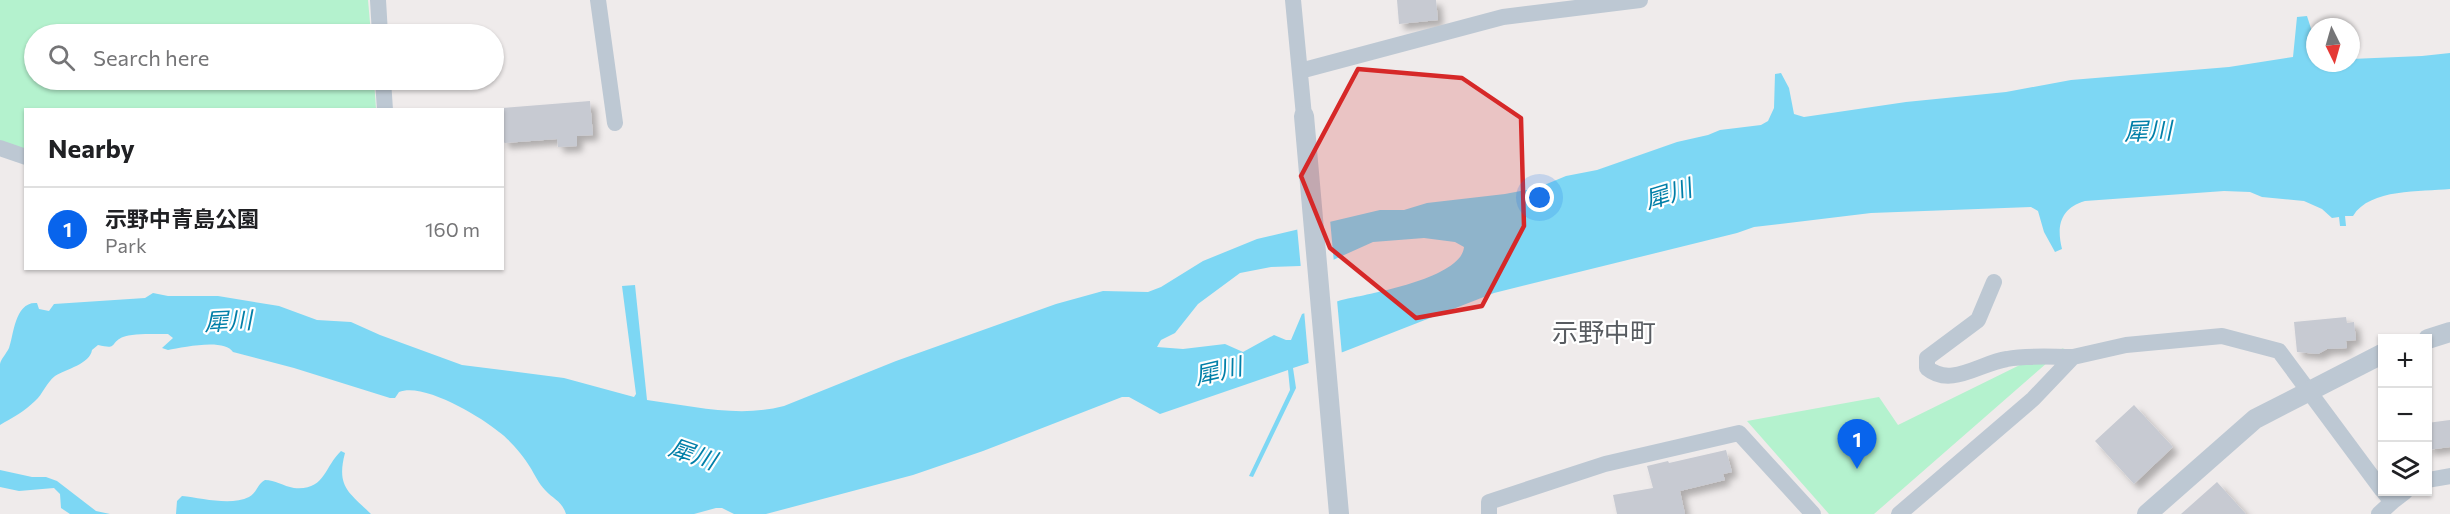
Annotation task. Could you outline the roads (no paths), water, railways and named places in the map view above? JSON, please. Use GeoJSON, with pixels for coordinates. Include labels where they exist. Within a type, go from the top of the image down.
{"type":"FeatureCollection","features":[{"type":"Feature","properties":{"kind":"street"},"geometry":{"type":"LineString","coordinates":[[378,0],[379,24]]}},
{"type":"Feature","properties":{"kind":"street"},"geometry":{"type":"LineString","coordinates":[[598,0],[615,123]]}},
{"type":"Feature","properties":{"kind":"street"},"geometry":{"type":"LineString","coordinates":[[1293,0],[1339,508]]}},
{"type":"Feature","properties":{"kind":"street"},"geometry":{"type":"LineString","coordinates":[[1300,71],[1503,17],[1640,0]]}},
{"type":"Feature","properties":{"kind":"street"},"geometry":{"type":"LineString","coordinates":[[383,90],[384,108]]}},
{"type":"Feature","properties":{"kind":"street"},"geometry":{"type":"LineString","coordinates":[[0,148],[24,156]]}},
{"type":"Feature","properties":{"kind":"street"},"geometry":{"type":"LineString","coordinates":[[1994,282],[1978,320],[1927,358],[1927,368],[1936,376],[1952,377],[2007,359],[2073,357],[2126,345],[2222,336],[2279,351],[2378,477]]}},
{"type":"Feature","properties":{"kind":"street"},"geometry":{"type":"LineString","coordinates":[[2432,337],[2450,332]]}},
{"type":"Feature","properties":{"kind":"street"},"geometry":{"type":"LineString","coordinates":[[2147,514],[2254,419],[2378,356]]}},
{"type":"Feature","properties":{"kind":"street"},"geometry":{"type":"LineString","coordinates":[[1899,514],[2033,399],[2073,357]]}},
{"type":"Feature","properties":{"kind":"street"},"geometry":{"type":"LineString","coordinates":[[1489,514],[1489,502],[1552,481],[1605,464],[1739,433],[1813,514]]}},
{"type":"Feature","properties":{"kind":"street"},"geometry":{"type":"LineString","coordinates":[[2432,479],[2450,476]]}},
{"type":"Feature","properties":{"kind":"street"},"geometry":{"type":"LineString","coordinates":[[2379,514],[2390,496]]}},
{"type":"Feature","properties":{"kind":"water","name":"犀川"},"geometry":{"type":"Polygon","coordinates":[[[2307,16],[2306,72],[2360,72],[2360,59],[2450,53],[2450,189],[2411,191],[2371,200],[2353,216],[2345,216],[2346,226],[2340,226],[2339,217],[2332,218],[2322,209],[2304,201],[2262,197],[2250,192],[2224,191],[2085,201],[2070,208],[2062,219],[2060,240],[2062,249],[2055,252],[2044,232],[2038,211],[2031,207],[1871,213],[1754,227],[1494,293],[1343,352],[1293,368],[1296,388],[1253,477],[1249,476],[1290,390],[1288,370],[1160,414],[1129,397],[1122,397],[983,451],[913,475],[766,514],[734,514],[722,508],[716,508],[694,514],[566,514],[560,503],[543,488],[524,458],[508,439],[490,425],[451,402],[409,390],[399,392],[395,398],[390,398],[233,352],[222,345],[213,344],[168,350],[162,348],[173,338],[168,334],[132,335],[119,339],[111,346],[98,345],[82,363],[55,376],[27,408],[0,425],[0,364],[9,348],[20,313],[30,304],[37,303],[39,309],[49,311],[54,304],[145,298],[153,293],[168,296],[218,296],[279,306],[317,320],[351,322],[462,365],[564,378],[634,397],[636,394],[622,286],[635,285],[647,400],[715,410],[750,411],[784,406],[896,361],[1056,304],[1103,291],[1148,292],[1161,287],[1203,261],[1257,239],[1380,210],[1404,210],[1427,203],[1537,188],[1566,176],[1597,170],[1677,142],[1720,130],[1761,125],[1768,121],[1774,108],[1775,74],[1781,73],[1789,88],[1794,114],[1804,117],[1906,102],[2006,92],[2071,80],[2229,67],[2293,57],[2297,17],[2307,16]],[[1424,238],[1373,242],[1333,260],[1240,273],[1198,304],[1175,333],[1161,340],[1157,347],[1183,349],[1225,344],[1243,352],[1274,335],[1291,340],[1302,314],[1341,300],[1393,289],[1432,276],[1448,268],[1459,258],[1464,247],[1455,242],[1424,238]]]}},
{"type":"Feature","properties":{"kind":"water"},"geometry":{"type":"Polygon","coordinates":[[[341,451],[345,453],[342,474],[346,488],[371,514],[176,514],[177,501],[182,496],[216,501],[242,500],[252,495],[265,480],[294,488],[312,486],[323,477],[341,451]]]}},
{"type":"Feature","properties":{"kind":"water"},"geometry":{"type":"Polygon","coordinates":[[[0,470],[32,477],[46,477],[57,481],[96,511],[110,514],[70,514],[61,508],[60,494],[54,488],[19,491],[0,487],[0,470]]]}},
{"type":"Feature","properties":{"kind":"place","name":"示野中青島公園"},"geometry":{"type":"Point","coordinates":[1857,469]}},
{"type":"Feature","properties":{"kind":"district","name":"示野中町"},"geometry":{"type":"Point","coordinates":[1604,331]}}]}
